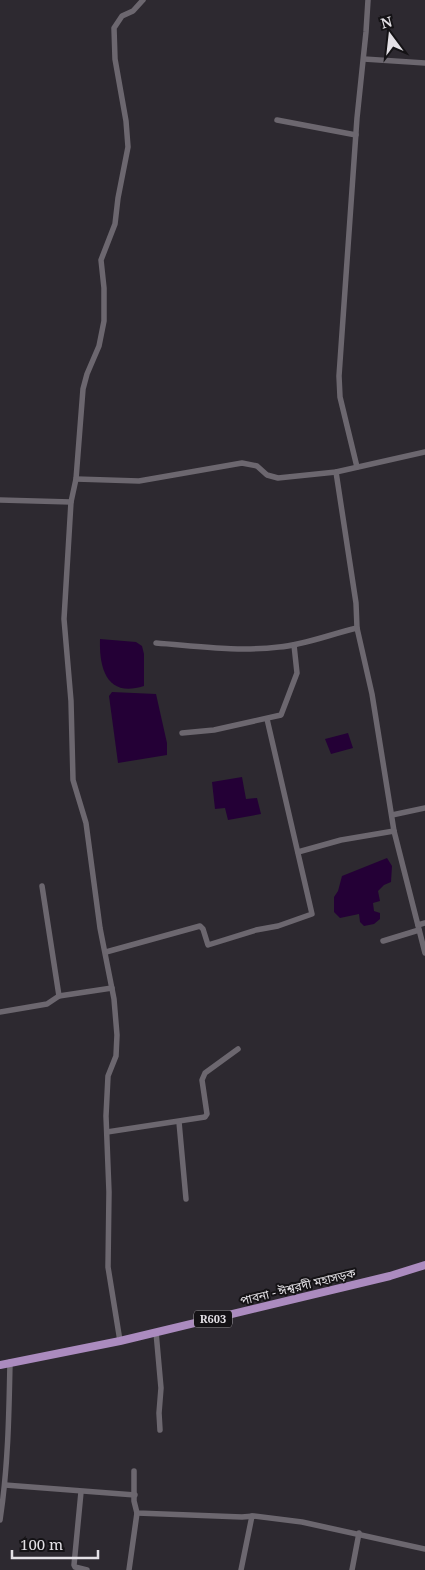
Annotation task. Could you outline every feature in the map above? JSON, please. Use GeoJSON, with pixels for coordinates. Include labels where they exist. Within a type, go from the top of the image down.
{"type":"FeatureCollection","features":[{"type":"Feature","properties":{"kind":"main road","name":"পাবনা - ঈশ্বরদী মহাসড়ক"},"geometry":{"type":"LineString","coordinates":[[0,1364],[120,1341],[390,1276],[425,1265]]}},
{"type":"Feature","properties":{"kind":"street"},"geometry":{"type":"LineString","coordinates":[[120,1341],[108,1267],[108,1076],[116,1056],[117,1035],[112,988],[100,928],[86,823],[73,780],[71,701],[64,619],[71,502],[76,479],[83,389],[99,346],[104,321],[104,288],[101,260],[116,224],[118,198],[128,147],[126,121],[115,59],[114,28],[122,16],[133,11],[144,0]]}},
{"type":"Feature","properties":{"kind":"street"},"geometry":{"type":"LineString","coordinates":[[356,467],[340,397],[339,376],[356,135],[368,0]]}},
{"type":"Feature","properties":{"kind":"street"},"geometry":{"type":"LineString","coordinates":[[364,58],[425,63]]}},
{"type":"Feature","properties":{"kind":"street"},"geometry":{"type":"LineString","coordinates":[[277,120],[356,135]]}},
{"type":"Feature","properties":{"kind":"street"},"geometry":{"type":"LineString","coordinates":[[76,479],[139,481],[242,463],[257,466],[267,475],[278,478],[336,472],[425,452]]}},
{"type":"Feature","properties":{"kind":"street"},"geometry":{"type":"LineString","coordinates":[[336,472],[356,602],[357,628],[372,694],[394,831],[425,953]]}},
{"type":"Feature","properties":{"kind":"street"},"geometry":{"type":"LineString","coordinates":[[0,500],[71,502]]}},
{"type":"Feature","properties":{"kind":"street"},"geometry":{"type":"LineString","coordinates":[[156,643],[259,649],[294,645],[357,628]]}},
{"type":"Feature","properties":{"kind":"street"},"geometry":{"type":"LineString","coordinates":[[182,732],[214,730],[282,715],[297,673],[294,645]]}},
{"type":"Feature","properties":{"kind":"street"},"geometry":{"type":"LineString","coordinates":[[106,952],[200,926],[203,929],[208,946],[310,915],[312,911],[267,719]]}},
{"type":"Feature","properties":{"kind":"street"},"geometry":{"type":"LineString","coordinates":[[392,815],[425,808]]}},
{"type":"Feature","properties":{"kind":"street"},"geometry":{"type":"LineString","coordinates":[[298,852],[341,840],[394,831]]}},
{"type":"Feature","properties":{"kind":"street"},"geometry":{"type":"LineString","coordinates":[[42,886],[59,996]]}},
{"type":"Feature","properties":{"kind":"street"},"geometry":{"type":"LineString","coordinates":[[383,941],[418,928],[425,923]]}},
{"type":"Feature","properties":{"kind":"street"},"geometry":{"type":"LineString","coordinates":[[0,1012],[47,1004],[59,996],[112,988]]}},
{"type":"Feature","properties":{"kind":"street"},"geometry":{"type":"LineString","coordinates":[[107,1132],[205,1117],[207,1114],[202,1080],[205,1073],[238,1049]]}},
{"type":"Feature","properties":{"kind":"street"},"geometry":{"type":"LineString","coordinates":[[179,1122],[186,1199]]}},
{"type":"Feature","properties":{"kind":"street"},"geometry":{"type":"LineString","coordinates":[[156,1332],[161,1388],[160,1430]]}},
{"type":"Feature","properties":{"kind":"street"},"geometry":{"type":"LineString","coordinates":[[0,1520],[9,1418],[10,1362]]}},
{"type":"Feature","properties":{"kind":"street"},"geometry":{"type":"LineString","coordinates":[[129,1570],[137,1512],[134,1471]]}},
{"type":"Feature","properties":{"kind":"street"},"geometry":{"type":"LineString","coordinates":[[4,1485],[135,1495]]}},
{"type":"Feature","properties":{"kind":"street"},"geometry":{"type":"LineString","coordinates":[[81,1492],[74,1565],[77,1569],[87,1570]]}},
{"type":"Feature","properties":{"kind":"street"},"geometry":{"type":"LineString","coordinates":[[137,1512],[252,1516],[302,1522],[425,1548]]}},
{"type":"Feature","properties":{"kind":"street"},"geometry":{"type":"LineString","coordinates":[[241,1570],[252,1516]]}},
{"type":"Feature","properties":{"kind":"street"},"geometry":{"type":"LineString","coordinates":[[352,1570],[359,1533]]}},
{"type":"Feature","properties":{"kind":"shaded area"},"geometry":{"type":"Polygon","coordinates":[[[100,639],[136,642],[142,646],[144,654],[144,686],[131,689],[121,688],[108,678],[101,661],[100,639]]]}},
{"type":"Feature","properties":{"kind":"shaded area"},"geometry":{"type":"Polygon","coordinates":[[[112,692],[156,694],[167,743],[167,755],[118,763],[109,696],[112,692]]]}},
{"type":"Feature","properties":{"kind":"shaded area"},"geometry":{"type":"Polygon","coordinates":[[[348,733],[353,748],[331,754],[325,739],[348,733]]]}},
{"type":"Feature","properties":{"kind":"shaded area"},"geometry":{"type":"Polygon","coordinates":[[[242,777],[246,799],[257,798],[261,814],[228,820],[225,808],[215,809],[212,782],[242,777]]]}},
{"type":"Feature","properties":{"kind":"shaded area"},"geometry":{"type":"Polygon","coordinates":[[[387,858],[392,866],[391,882],[384,885],[378,891],[380,901],[373,903],[374,911],[380,913],[380,919],[374,924],[364,926],[360,922],[359,914],[340,918],[334,912],[334,897],[338,891],[342,876],[387,858]]]}}]}
